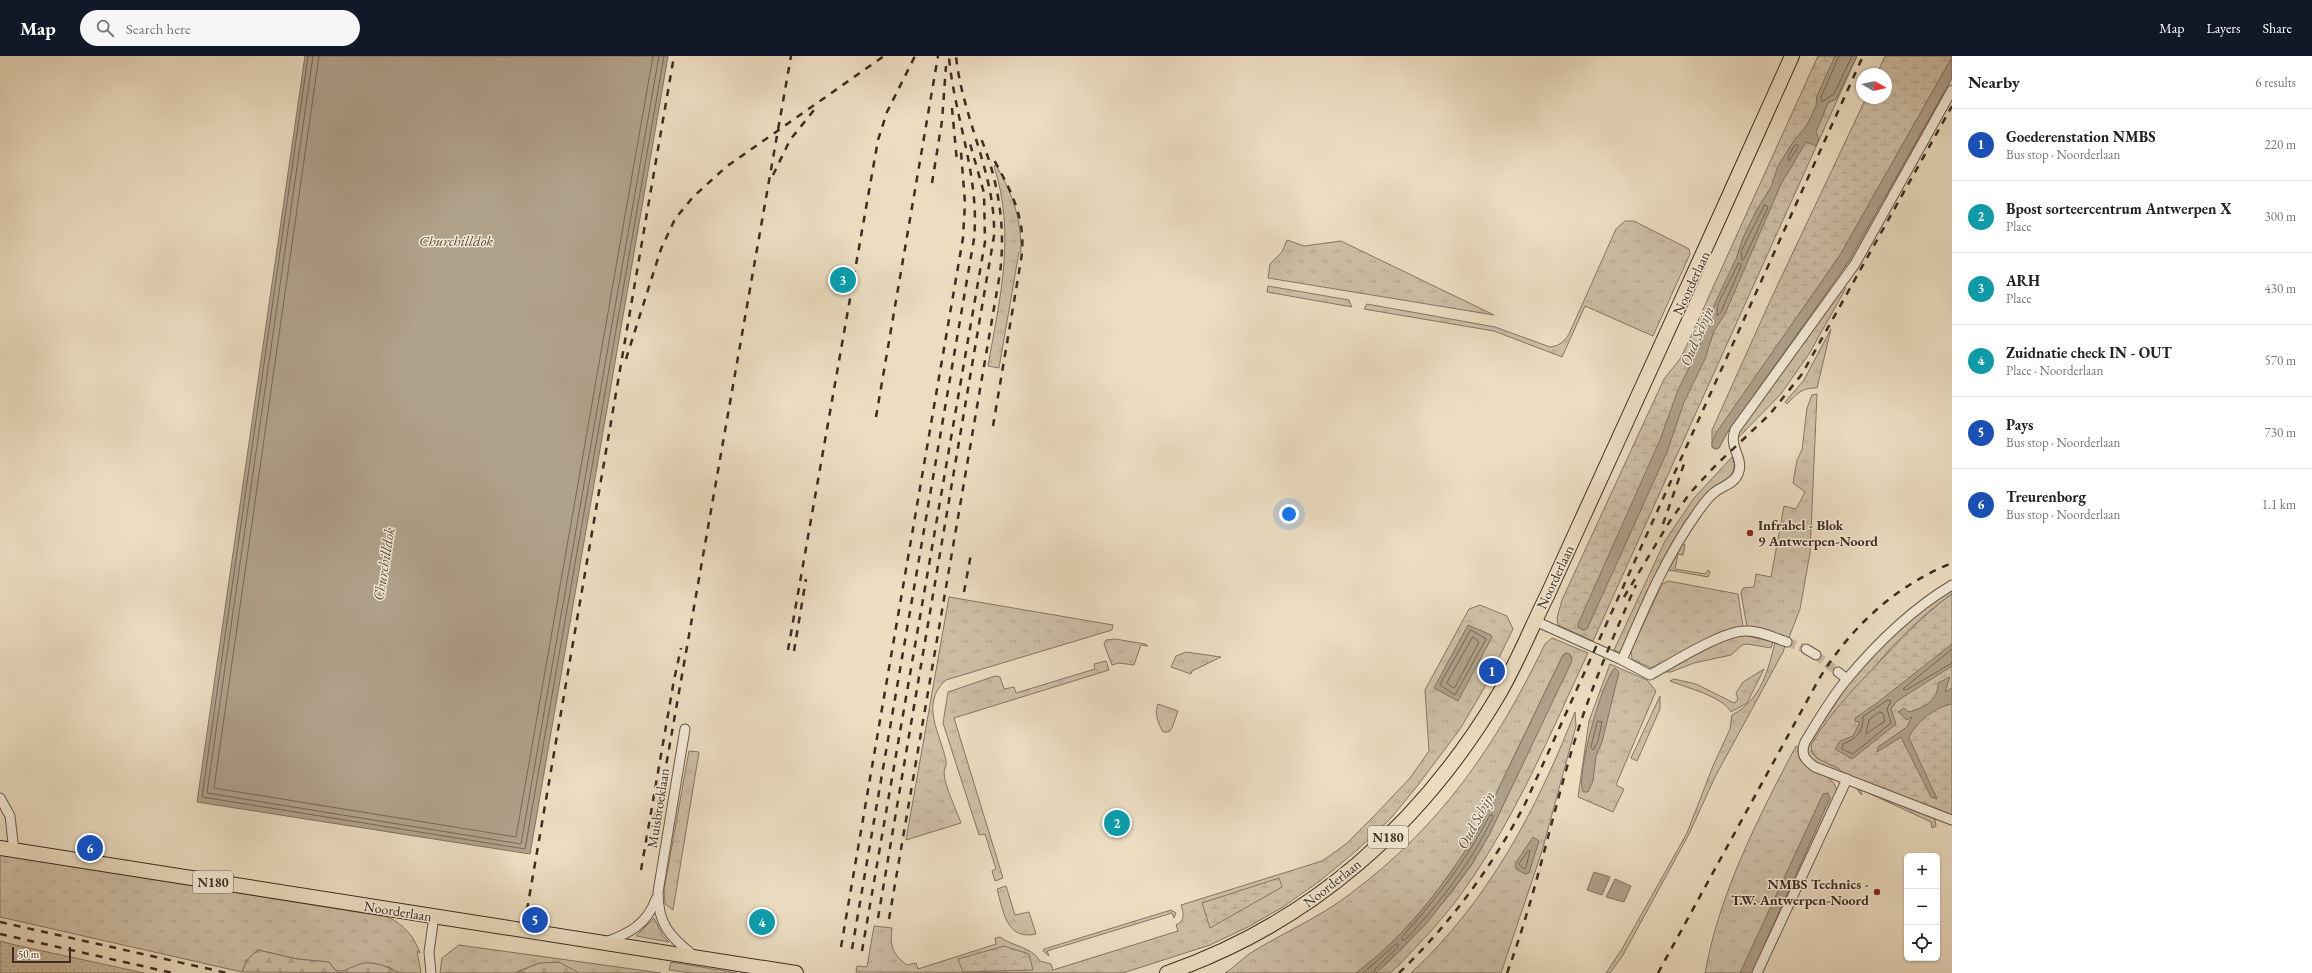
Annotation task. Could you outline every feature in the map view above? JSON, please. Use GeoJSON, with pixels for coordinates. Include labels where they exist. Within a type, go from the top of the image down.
{"type":"FeatureCollection","features":[{"type":"Feature","properties":{"kind":"main road","name":"Noorderlaan"},"geometry":{"type":"LineString","coordinates":[[1167,973],[1233,946],[1274,924],[1339,879],[1388,836],[1420,804],[1475,731],[1500,692],[1535,621],[1709,242],[1792,56]]}},
{"type":"Feature","properties":{"kind":"main road","name":"Noorderlaan"},"geometry":{"type":"LineString","coordinates":[[7,849],[692,955],[796,973]]}},
{"type":"Feature","properties":{"kind":"street"},"geometry":{"type":"LineString","coordinates":[[1622,660],[1652,590],[1683,534],[1713,493],[1737,476],[1740,465],[1732,442],[1735,430],[1855,264],[1952,90]]}},
{"type":"Feature","properties":{"kind":"street"},"geometry":{"type":"LineString","coordinates":[[1952,585],[1905,620],[1847,679],[1805,742],[1802,753],[1805,759],[1815,767],[1952,820]]}},
{"type":"Feature","properties":{"kind":"street"},"geometry":{"type":"LineString","coordinates":[[1535,621],[1622,660],[1650,675],[1724,635],[1745,630],[1787,642]]}},
{"type":"Feature","properties":{"kind":"street"},"geometry":{"type":"LineString","coordinates":[[1806,649],[1816,655]]}},
{"type":"Feature","properties":{"kind":"street"},"geometry":{"type":"LineString","coordinates":[[1838,672],[1847,679]]}},
{"type":"Feature","properties":{"kind":"street","name":"Muisbroeklaan"},"geometry":{"type":"LineString","coordinates":[[606,942],[625,935],[637,928],[653,908],[658,892],[685,729]]}},
{"type":"Feature","properties":{"kind":"street"},"geometry":{"type":"LineString","coordinates":[[1757,973],[1848,779]]}},
{"type":"Feature","properties":{"kind":"street"},"geometry":{"type":"LineString","coordinates":[[0,798],[10,816],[7,849]]}},
{"type":"Feature","properties":{"kind":"street","name":"Muisbroeklaan"},"geometry":{"type":"LineString","coordinates":[[658,892],[658,908],[661,920],[677,943],[692,955]]}},
{"type":"Feature","properties":{"kind":"street"},"geometry":{"type":"LineString","coordinates":[[431,973],[429,952],[434,916]]}},
{"type":"Feature","properties":{"kind":"green space"},"geometry":{"type":"Polygon","coordinates":[[[1818,56],[1857,56],[1593,641],[1558,625],[1557,618],[1562,600],[1664,379],[1680,359],[1686,347],[1818,56]]]}},
{"type":"Feature","properties":{"kind":"green space"},"geometry":{"type":"Polygon","coordinates":[[[1885,56],[1952,56],[1952,78],[1849,261],[1727,433],[1719,448],[1715,449],[1712,447],[1712,430],[1771,299],[1863,104],[1892,104],[1892,68],[1880,68],[1885,56]]]}},
{"type":"Feature","properties":{"kind":"green space"},"geometry":{"type":"Polygon","coordinates":[[[996,165],[1007,186],[1015,207],[1021,239],[1021,252],[1019,252],[999,368],[988,366],[1001,291],[1005,241],[1001,192],[994,166],[996,165]]]}},
{"type":"Feature","properties":{"kind":"green space"},"geometry":{"type":"Polygon","coordinates":[[[1625,221],[1634,221],[1689,249],[1690,254],[1653,336],[1585,306],[1562,357],[1494,331],[1364,309],[1367,304],[1495,327],[1550,347],[1559,345],[1569,334],[1616,229],[1625,221]]]}},
{"type":"Feature","properties":{"kind":"green space"},"geometry":{"type":"Polygon","coordinates":[[[1287,240],[1304,246],[1341,241],[1494,315],[1268,278],[1270,264],[1282,252],[1287,240]]]}},
{"type":"Feature","properties":{"kind":"green space"},"geometry":{"type":"Polygon","coordinates":[[[1268,286],[1349,300],[1352,307],[1267,292],[1268,286]]]}},
{"type":"Feature","properties":{"kind":"green space"},"geometry":{"type":"Polygon","coordinates":[[[1844,287],[1846,288],[1809,354],[1780,395],[1737,439],[1739,431],[1844,287]]]}},
{"type":"Feature","properties":{"kind":"green space"},"geometry":{"type":"Polygon","coordinates":[[[1831,329],[1817,388],[1800,392],[1787,404],[1785,402],[1804,380],[1831,329]]]}},
{"type":"Feature","properties":{"kind":"green space"},"geometry":{"type":"Polygon","coordinates":[[[1817,394],[1810,553],[1800,609],[1788,640],[1747,627],[1741,593],[1743,588],[1754,587],[1756,574],[1771,577],[1784,506],[1796,509],[1805,492],[1793,483],[1797,460],[1802,450],[1807,408],[1812,395],[1817,394]]]}},
{"type":"Feature","properties":{"kind":"green space"},"geometry":{"type":"Polygon","coordinates":[[[1732,457],[1734,469],[1732,473],[1729,477],[1708,492],[1698,504],[1673,544],[1621,653],[1614,650],[1665,541],[1694,498],[1732,457]]]}},
{"type":"Feature","properties":{"kind":"green space"},"geometry":{"type":"Polygon","coordinates":[[[1681,544],[1685,545],[1683,555],[1678,554],[1675,569],[1705,574],[1708,570],[1710,572],[1708,577],[1669,570],[1668,568],[1681,544]]]}},
{"type":"Feature","properties":{"kind":"green space"},"geometry":{"type":"Polygon","coordinates":[[[1668,581],[1738,594],[1743,627],[1726,631],[1651,668],[1632,659],[1631,651],[1662,584],[1668,581]]]}},
{"type":"Feature","properties":{"kind":"green space"},"geometry":{"type":"Polygon","coordinates":[[[1952,587],[1952,594],[1911,627],[1875,666],[1811,751],[1822,761],[1839,769],[1843,773],[1825,767],[1815,761],[1808,752],[1807,746],[1854,676],[1903,625],[1952,587]]]}},
{"type":"Feature","properties":{"kind":"green space"},"geometry":{"type":"Polygon","coordinates":[[[1952,594],[1952,816],[1843,773],[1839,769],[1815,756],[1811,745],[1828,720],[1856,686],[1918,622],[1952,594]]]}},
{"type":"Feature","properties":{"kind":"green space"},"geometry":{"type":"Polygon","coordinates":[[[949,597],[1113,625],[1112,630],[946,680],[938,689],[934,699],[934,719],[946,761],[944,773],[948,791],[961,823],[906,840],[949,597]]]}},
{"type":"Feature","properties":{"kind":"green space"},"geometry":{"type":"Polygon","coordinates":[[[1480,605],[1507,616],[1513,629],[1483,690],[1460,729],[1391,818],[1356,851],[1321,880],[1283,907],[1248,927],[1210,945],[1123,973],[856,972],[857,966],[867,967],[874,926],[892,928],[891,940],[895,953],[907,965],[916,963],[918,969],[996,944],[995,938],[1000,937],[1032,952],[1040,961],[1051,964],[1053,970],[1178,931],[1176,925],[1183,917],[1181,905],[1322,861],[1346,844],[1375,815],[1410,778],[1429,751],[1425,690],[1469,609],[1480,605]]]}},
{"type":"Feature","properties":{"kind":"green space"},"geometry":{"type":"Polygon","coordinates":[[[1744,635],[1773,642],[1771,648],[1747,644],[1742,645],[1731,655],[1694,663],[1671,672],[1663,672],[1723,639],[1744,635]]]}},
{"type":"Feature","properties":{"kind":"green space"},"geometry":{"type":"Polygon","coordinates":[[[1552,638],[1588,653],[1546,744],[1500,834],[1483,862],[1449,910],[1400,964],[1390,973],[1376,973],[1401,950],[1452,892],[1472,864],[1489,835],[1572,657],[1563,655],[1479,829],[1453,869],[1409,925],[1375,958],[1356,973],[1225,973],[1249,954],[1338,903],[1383,868],[1412,840],[1439,812],[1486,750],[1506,717],[1545,644],[1552,638]]]}},
{"type":"Feature","properties":{"kind":"green space"},"geometry":{"type":"Polygon","coordinates":[[[1115,639],[1145,644],[1148,646],[1141,645],[1134,665],[1119,663],[1112,665],[1104,644],[1106,640],[1115,639]]]}},
{"type":"Feature","properties":{"kind":"green space"},"geometry":{"type":"Polygon","coordinates":[[[1775,642],[1785,646],[1783,652],[1715,777],[1689,834],[1623,955],[1610,973],[1606,973],[1622,949],[1687,833],[1713,766],[1730,729],[1732,715],[1742,709],[1757,693],[1766,674],[1775,642]]]}},
{"type":"Feature","properties":{"kind":"green space"},"geometry":{"type":"Polygon","coordinates":[[[1186,652],[1221,657],[1192,671],[1191,674],[1171,667],[1176,656],[1186,652]]]}},
{"type":"Feature","properties":{"kind":"green space"},"geometry":{"type":"Polygon","coordinates":[[[1106,661],[1109,670],[954,718],[1003,878],[995,881],[992,871],[996,869],[985,834],[979,835],[943,723],[948,692],[995,676],[1000,677],[1004,689],[1014,687],[1016,693],[1095,669],[1094,664],[1106,661]]]}},
{"type":"Feature","properties":{"kind":"green space"},"geometry":{"type":"Polygon","coordinates":[[[1610,664],[1647,680],[1656,691],[1616,785],[1624,789],[1613,812],[1578,797],[1589,721],[1610,664]]]}},
{"type":"Feature","properties":{"kind":"green space"},"geometry":{"type":"Polygon","coordinates":[[[1764,669],[1747,703],[1731,712],[1720,701],[1670,681],[1674,679],[1696,684],[1734,703],[1738,700],[1736,693],[1743,682],[1764,669]]]}},
{"type":"Feature","properties":{"kind":"green space"},"geometry":{"type":"Polygon","coordinates":[[[1660,696],[1660,709],[1637,761],[1631,758],[1660,696]]]}},
{"type":"Feature","properties":{"kind":"green space"},"geometry":{"type":"Polygon","coordinates":[[[1158,704],[1178,711],[1169,732],[1163,732],[1157,718],[1158,704]]]}},
{"type":"Feature","properties":{"kind":"green space"},"geometry":{"type":"Polygon","coordinates":[[[1575,712],[1576,726],[1542,851],[1501,973],[1411,973],[1439,945],[1464,916],[1487,885],[1508,852],[1544,784],[1575,712]]]}},
{"type":"Feature","properties":{"kind":"green space"},"geometry":{"type":"Polygon","coordinates":[[[1796,746],[1798,747],[1799,756],[1802,762],[1808,767],[1829,778],[1834,784],[1837,792],[1754,973],[1705,973],[1711,943],[1730,885],[1768,800],[1796,746]]]}},
{"type":"Feature","properties":{"kind":"green space"},"geometry":{"type":"Polygon","coordinates":[[[689,751],[699,752],[673,910],[665,904],[664,890],[689,751]]]}},
{"type":"Feature","properties":{"kind":"green space"},"geometry":{"type":"Polygon","coordinates":[[[1858,788],[1930,815],[1935,820],[1936,826],[1932,828],[1931,822],[1860,789],[1862,795],[1858,791],[1858,788]]]}},
{"type":"Feature","properties":{"kind":"green space"},"geometry":{"type":"Polygon","coordinates":[[[0,855],[388,917],[404,927],[415,941],[420,953],[417,951],[421,973],[399,973],[389,967],[361,964],[343,972],[336,971],[329,962],[297,959],[258,950],[247,960],[242,972],[0,917],[0,855]]]}},
{"type":"Feature","properties":{"kind":"green space"},"geometry":{"type":"Polygon","coordinates":[[[1279,878],[1282,887],[1210,928],[1202,903],[1279,878]]]}},
{"type":"Feature","properties":{"kind":"green space"},"geometry":{"type":"Polygon","coordinates":[[[1006,886],[1015,915],[1029,912],[1036,934],[1026,935],[1018,933],[1008,922],[1004,914],[997,889],[1006,886]]]}},
{"type":"Feature","properties":{"kind":"green space"},"geometry":{"type":"Polygon","coordinates":[[[1171,910],[1176,913],[1174,918],[1172,913],[1047,951],[1049,956],[1043,951],[1044,949],[1171,910]]]}},
{"type":"Feature","properties":{"kind":"green space"},"geometry":{"type":"Polygon","coordinates":[[[654,918],[663,936],[669,942],[636,936],[654,918]]]}},
{"type":"Feature","properties":{"kind":"green space"},"geometry":{"type":"Polygon","coordinates":[[[0,941],[15,945],[144,973],[0,973],[0,941]]]}},
{"type":"Feature","properties":{"kind":"green space"},"geometry":{"type":"Polygon","coordinates":[[[459,945],[661,973],[579,973],[539,963],[515,973],[440,973],[442,958],[459,945]]]}},
{"type":"Feature","properties":{"kind":"green space"},"geometry":{"type":"Polygon","coordinates":[[[1004,946],[1029,954],[1033,970],[963,972],[958,959],[1004,946]]]}},
{"type":"Feature","properties":{"kind":"green space"},"geometry":{"type":"Polygon","coordinates":[[[258,950],[297,959],[329,962],[336,971],[345,970],[360,964],[370,963],[385,966],[399,973],[242,972],[247,960],[258,950]]]}},
{"type":"Feature","properties":{"kind":"green space"},"geometry":{"type":"Polygon","coordinates":[[[559,962],[579,973],[515,973],[539,963],[559,962]]]}},
{"type":"Feature","properties":{"kind":"green space"},"geometry":{"type":"Polygon","coordinates":[[[671,962],[737,973],[691,973],[669,970],[671,962]]]}},
{"type":"Feature","properties":{"kind":"water","name":"Churchilldok"},"geometry":{"type":"Polygon","coordinates":[[[305,56],[668,56],[530,854],[197,802],[305,56]]]}},
{"type":"Feature","properties":{"kind":"water"},"geometry":{"type":"Polygon","coordinates":[[[1835,56],[1857,56],[1836,99],[1828,103],[1816,132],[1819,139],[1816,146],[1806,142],[1781,184],[1725,314],[1714,331],[1705,359],[1684,402],[1667,452],[1587,629],[1583,630],[1578,627],[1578,624],[1660,440],[1678,390],[1701,343],[1715,303],[1736,259],[1743,238],[1756,211],[1771,187],[1778,166],[1793,142],[1807,125],[1816,106],[1817,96],[1835,56]]]}},
{"type":"Feature","properties":{"kind":"water"},"geometry":{"type":"Polygon","coordinates":[[[1952,57],[1952,78],[1849,261],[1727,433],[1719,448],[1715,449],[1712,447],[1712,442],[1716,433],[1840,255],[1952,57]]]}},
{"type":"Feature","properties":{"kind":"water"},"geometry":{"type":"Polygon","coordinates":[[[1468,625],[1491,635],[1492,637],[1458,701],[1434,688],[1468,625]]]}},
{"type":"Feature","properties":{"kind":"water"},"geometry":{"type":"Polygon","coordinates":[[[1952,644],[1952,666],[1897,701],[1891,709],[1896,724],[1852,759],[1835,749],[1840,741],[1853,736],[1860,722],[1855,721],[1855,718],[1877,703],[1952,644]]]}},
{"type":"Feature","properties":{"kind":"water"},"geometry":{"type":"Polygon","coordinates":[[[1566,653],[1570,654],[1572,661],[1489,835],[1472,864],[1427,923],[1376,973],[1356,973],[1375,958],[1409,925],[1453,869],[1479,829],[1563,655],[1566,653]]]}},
{"type":"Feature","properties":{"kind":"water"},"geometry":{"type":"Polygon","coordinates":[[[1615,668],[1619,672],[1602,742],[1596,756],[1593,781],[1588,792],[1583,792],[1583,768],[1591,729],[1603,690],[1615,668]]]}},
{"type":"Feature","properties":{"kind":"water"},"geometry":{"type":"Polygon","coordinates":[[[1950,677],[1945,692],[1952,688],[1952,704],[1946,705],[1927,716],[1916,727],[1909,738],[1937,799],[1931,797],[1901,737],[1877,752],[1878,747],[1907,727],[1912,717],[1907,720],[1898,712],[1904,708],[1909,712],[1930,702],[1936,694],[1938,683],[1950,677]]]}},
{"type":"Feature","properties":{"kind":"water"},"geometry":{"type":"Polygon","coordinates":[[[1828,793],[1830,798],[1752,973],[1740,973],[1823,794],[1828,793]]]}},
{"type":"Feature","properties":{"kind":"water"},"geometry":{"type":"Polygon","coordinates":[[[1533,837],[1539,841],[1529,873],[1525,874],[1516,869],[1515,864],[1533,837]]]}},
{"type":"Feature","properties":{"kind":"water"},"geometry":{"type":"Polygon","coordinates":[[[1594,872],[1610,877],[1602,895],[1587,890],[1594,872]]]}},
{"type":"Feature","properties":{"kind":"water"},"geometry":{"type":"Polygon","coordinates":[[[1615,879],[1631,886],[1624,902],[1606,897],[1615,879]]]}},
{"type":"Feature","properties":{"kind":"tunnel"},"geometry":{"type":"LineString","coordinates":[[1787,642],[1806,649]]}},
{"type":"Feature","properties":{"kind":"tunnel"},"geometry":{"type":"LineString","coordinates":[[1816,655],[1838,672]]}},
{"type":"Feature","properties":{"kind":"railway"},"geometry":{"type":"LineString","coordinates":[[527,910],[674,56]]}},
{"type":"Feature","properties":{"kind":"railway"},"geometry":{"type":"LineString","coordinates":[[655,818],[663,783],[791,56]]}},
{"type":"Feature","properties":{"kind":"railway"},"geometry":{"type":"LineString","coordinates":[[626,359],[661,249],[675,219],[693,197],[726,167],[884,56]]}},
{"type":"Feature","properties":{"kind":"railway"},"geometry":{"type":"LineString","coordinates":[[788,650],[878,140],[887,112],[915,56]]}},
{"type":"Feature","properties":{"kind":"railway"},"geometry":{"type":"LineString","coordinates":[[876,417],[938,56]]}},
{"type":"Feature","properties":{"kind":"railway"},"geometry":{"type":"LineString","coordinates":[[878,918],[994,236],[990,190],[959,79],[956,56]]}},
{"type":"Feature","properties":{"kind":"railway"},"geometry":{"type":"LineString","coordinates":[[1399,973],[1436,935],[1469,894],[1499,850],[1525,804],[1863,56]]}},
{"type":"Feature","properties":{"kind":"railway"},"geometry":{"type":"LineString","coordinates":[[852,949],[974,239],[975,216],[970,171],[956,103],[949,58]]}},
{"type":"Feature","properties":{"kind":"railway"},"geometry":{"type":"LineString","coordinates":[[932,183],[942,121],[946,66]]}},
{"type":"Feature","properties":{"kind":"railway"},"geometry":{"type":"LineString","coordinates":[[1624,597],[1670,521],[1690,493],[1716,465],[1770,414],[1802,374],[1952,106]]}},
{"type":"Feature","properties":{"kind":"railway"},"geometry":{"type":"LineString","coordinates":[[952,108],[957,162]]}},
{"type":"Feature","properties":{"kind":"railway"},"geometry":{"type":"LineString","coordinates":[[773,175],[790,140],[814,110]]}},
{"type":"Feature","properties":{"kind":"railway"},"geometry":{"type":"LineString","coordinates":[[889,919],[1000,273],[1002,238],[999,203],[992,169],[980,136]]}},
{"type":"Feature","properties":{"kind":"railway"},"geometry":{"type":"LineString","coordinates":[[862,951],[985,242],[984,193],[969,140]]}},
{"type":"Feature","properties":{"kind":"railway"},"geometry":{"type":"LineString","coordinates":[[841,947],[963,238],[965,203],[961,152]]}},
{"type":"Feature","properties":{"kind":"railway"},"geometry":{"type":"LineString","coordinates":[[993,158],[1012,195],[1016,207],[1022,232],[1022,246],[1021,260],[993,426]]}},
{"type":"Feature","properties":{"kind":"railway"},"geometry":{"type":"LineString","coordinates":[[1663,524],[1684,464]]}},
{"type":"Feature","properties":{"kind":"railway"},"geometry":{"type":"LineString","coordinates":[[964,592],[971,554]]}},
{"type":"Feature","properties":{"kind":"railway"},"geometry":{"type":"LineString","coordinates":[[1658,973],[1819,679],[1832,660],[1845,642],[1860,626],[1893,596],[1931,572],[1952,563]]}},
{"type":"Feature","properties":{"kind":"railway"},"geometry":{"type":"LineString","coordinates":[[794,651],[806,579]]}},
{"type":"Feature","properties":{"kind":"railway"},"geometry":{"type":"LineString","coordinates":[[1507,973],[1526,916],[1574,743],[1603,663],[1636,585]]}},
{"type":"Feature","properties":{"kind":"railway"},"geometry":{"type":"LineString","coordinates":[[641,870],[674,680],[681,648]]}},
{"type":"Feature","properties":{"kind":"railway"},"geometry":{"type":"LineString","coordinates":[[0,922],[227,973]]}},
{"type":"Feature","properties":{"kind":"railway"},"geometry":{"type":"LineString","coordinates":[[0,934],[173,973]]}},
{"type":"Feature","properties":{"kind":"place","name":"ARH"},"geometry":{"type":"Point","coordinates":[843,280]}},
{"type":"Feature","properties":{"kind":"place","name":"Infrabel - Blok 9 Antwerpen-Noord"},"geometry":{"type":"Point","coordinates":[1750,533]}},
{"type":"Feature","properties":{"kind":"place","name":"Goederenstation NMBS"},"geometry":{"type":"Point","coordinates":[1492,671]}},
{"type":"Feature","properties":{"kind":"place","name":"Bpost sorteercentrum Antwerpen X"},"geometry":{"type":"Point","coordinates":[1117,823]}},
{"type":"Feature","properties":{"kind":"place","name":"Treurenborg"},"geometry":{"type":"Point","coordinates":[90,848]}},
{"type":"Feature","properties":{"kind":"place","name":"NMBS Technics - T.W. Antwerpen-Noord"},"geometry":{"type":"Point","coordinates":[1877,892]}},
{"type":"Feature","properties":{"kind":"place","name":"Pays"},"geometry":{"type":"Point","coordinates":[535,920]}},
{"type":"Feature","properties":{"kind":"place","name":"Zuidnatie check IN - OUT"},"geometry":{"type":"Point","coordinates":[762,922]}},
{"type":"Feature","properties":{"kind":"water label","name":"Oud Schijn"},"geometry":{"type":"Point","coordinates":[1697,336]}},
{"type":"Feature","properties":{"kind":"water label","name":"Oud Schijn"},"geometry":{"type":"Point","coordinates":[1476,820]}}]}
